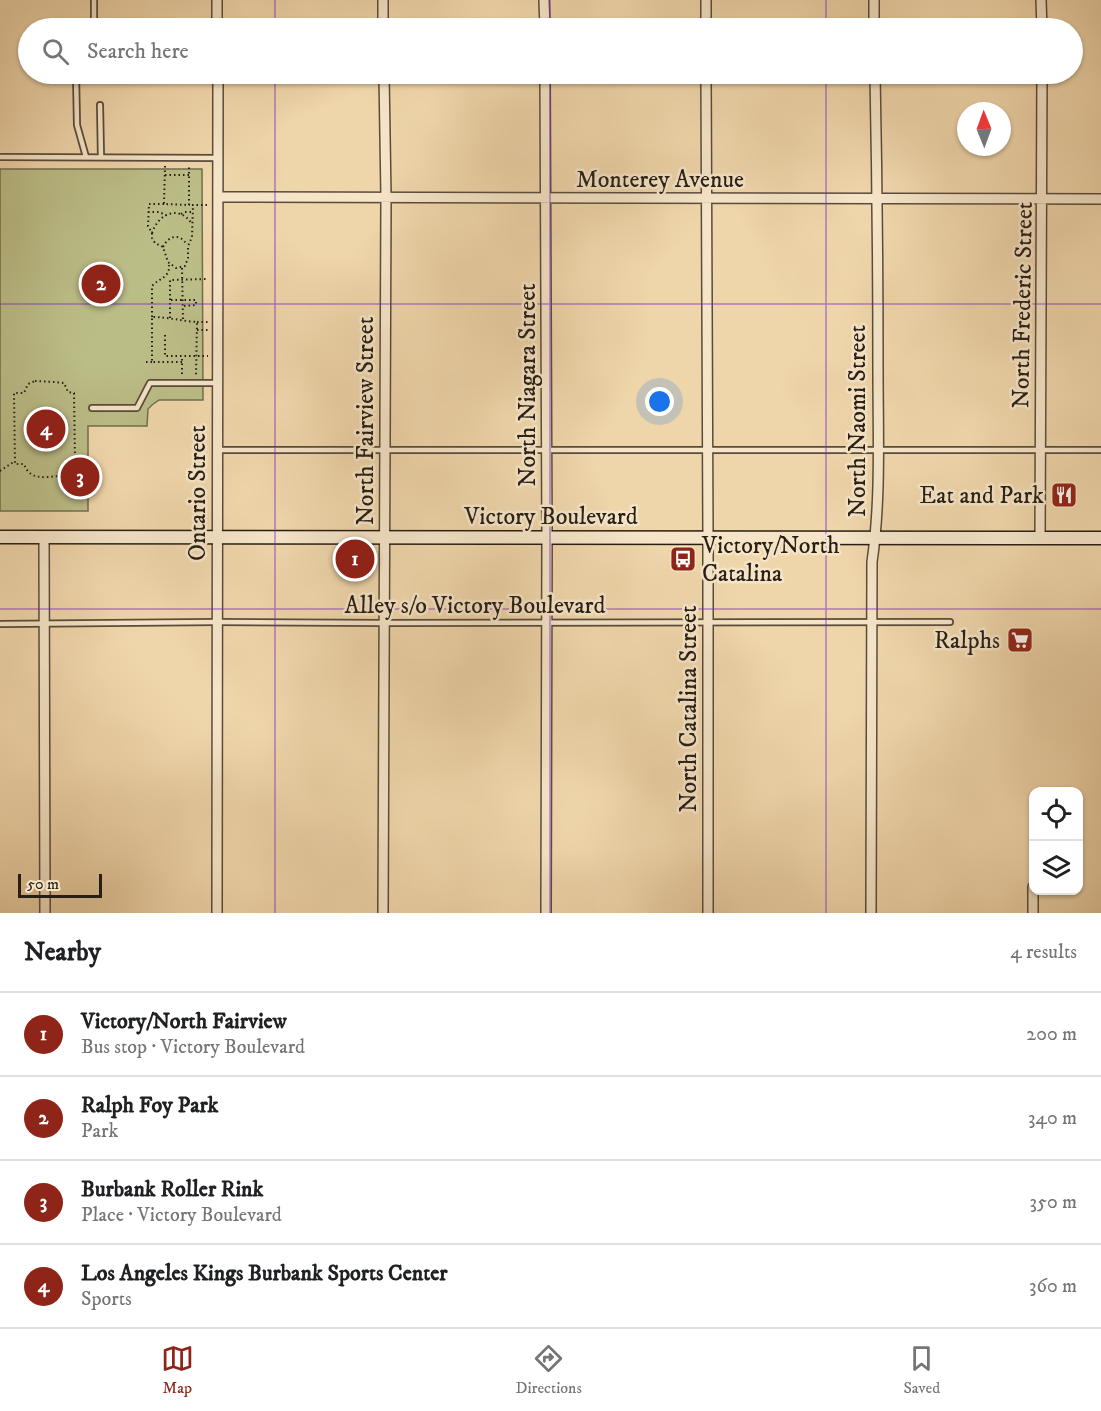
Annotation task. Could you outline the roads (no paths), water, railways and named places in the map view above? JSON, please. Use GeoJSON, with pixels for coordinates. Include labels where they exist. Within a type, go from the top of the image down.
{"type":"FeatureCollection","features":[{"type":"Feature","properties":{"kind":"main road","name":"Victory Boulevard"},"geometry":{"type":"LineString","coordinates":[[0,537],[1101,538]]}},
{"type":"Feature","properties":{"kind":"street"},"geometry":{"type":"LineString","coordinates":[[217,0],[217,18]]}},
{"type":"Feature","properties":{"kind":"street"},"geometry":{"type":"LineString","coordinates":[[383,0],[383,18]]}},
{"type":"Feature","properties":{"kind":"street"},"geometry":{"type":"LineString","coordinates":[[544,0],[545,18]]}},
{"type":"Feature","properties":{"kind":"street"},"geometry":{"type":"LineString","coordinates":[[706,0],[706,18]]}},
{"type":"Feature","properties":{"kind":"street"},"geometry":{"type":"LineString","coordinates":[[874,0],[874,18]]}},
{"type":"Feature","properties":{"kind":"street"},"geometry":{"type":"LineString","coordinates":[[1041,0],[1042,18]]}},
{"type":"Feature","properties":{"kind":"street","name":"Ontario Street"},"geometry":{"type":"LineString","coordinates":[[217,913],[218,84]]}},
{"type":"Feature","properties":{"kind":"street","name":"North Fairview Street"},"geometry":{"type":"LineString","coordinates":[[383,913],[386,197],[384,84]]}},
{"type":"Feature","properties":{"kind":"street","name":"North Niagara Street"},"geometry":{"type":"LineString","coordinates":[[545,84],[546,913]]}},
{"type":"Feature","properties":{"kind":"street","name":"North Catalina Street"},"geometry":{"type":"LineString","coordinates":[[706,84],[708,913]]}},
{"type":"Feature","properties":{"kind":"street","name":"North Naomi Street"},"geometry":{"type":"LineString","coordinates":[[871,913],[871,623],[878,450],[878,199],[875,84]]}},
{"type":"Feature","properties":{"kind":"street","name":"North Frederic Street"},"geometry":{"type":"LineString","coordinates":[[1040,537],[1042,84]]}},
{"type":"Feature","properties":{"kind":"street","name":"Monterey Avenue"},"geometry":{"type":"LineString","coordinates":[[219,201],[386,197],[1101,199]]}},
{"type":"Feature","properties":{"kind":"street"},"geometry":{"type":"LineString","coordinates":[[44,537],[45,913]]}},
{"type":"Feature","properties":{"kind":"street"},"geometry":{"type":"LineString","coordinates":[[1033,895],[1033,913]]}},
{"type":"Feature","properties":{"kind":"lane"},"geometry":{"type":"LineString","coordinates":[[94,0],[94,18]]}},
{"type":"Feature","properties":{"kind":"lane"},"geometry":{"type":"LineString","coordinates":[[76,84],[77,125],[86,157]]}},
{"type":"Feature","properties":{"kind":"lane"},"geometry":{"type":"LineString","coordinates":[[100,105],[101,157]]}},
{"type":"Feature","properties":{"kind":"lane"},"geometry":{"type":"LineString","coordinates":[[0,158],[218,158]]}},
{"type":"Feature","properties":{"kind":"lane"},"geometry":{"type":"LineString","coordinates":[[92,408],[137,408],[150,383],[217,383]]}},
{"type":"Feature","properties":{"kind":"lane"},"geometry":{"type":"LineString","coordinates":[[218,450],[1101,450]]}},
{"type":"Feature","properties":{"kind":"lane","name":"Alley s/o Victory Boulevard"},"geometry":{"type":"LineString","coordinates":[[0,624],[950,622]]}},
{"type":"Feature","properties":{"kind":"place","name":"Ralph Foy Park"},"geometry":{"type":"Point","coordinates":[101,284]}},
{"type":"Feature","properties":{"kind":"place","name":"Los Angeles Kings Burbank Sports Center"},"geometry":{"type":"Point","coordinates":[46,429]}},
{"type":"Feature","properties":{"kind":"place","name":"Burbank Roller Rink"},"geometry":{"type":"Point","coordinates":[80,477]}},
{"type":"Feature","properties":{"kind":"place","name":"Eat and Park"},"geometry":{"type":"Point","coordinates":[1064,495]}},
{"type":"Feature","properties":{"kind":"place","name":"Victory/North Fairview"},"geometry":{"type":"Point","coordinates":[355,559]}},
{"type":"Feature","properties":{"kind":"place","name":"Victory/North Catalina"},"geometry":{"type":"Point","coordinates":[683,559]}},
{"type":"Feature","properties":{"kind":"place","name":"Ralphs"},"geometry":{"type":"Point","coordinates":[1020,640]}}]}
